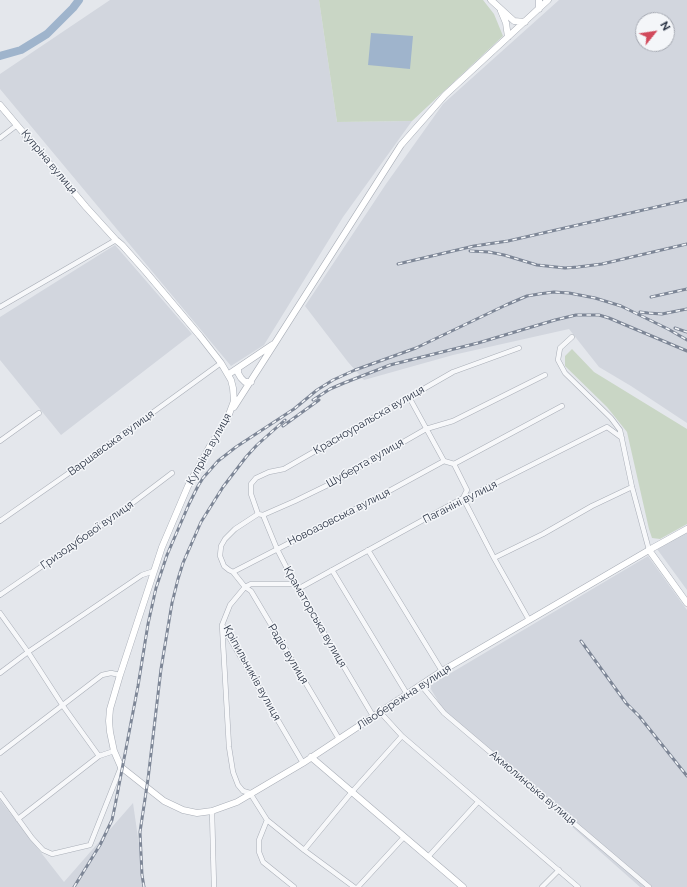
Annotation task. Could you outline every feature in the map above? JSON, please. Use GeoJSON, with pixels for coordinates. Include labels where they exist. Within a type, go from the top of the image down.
{"type":"FeatureCollection","features":[{"type":"Feature","properties":{"kind":"main road"},"geometry":{"type":"LineString","coordinates":[[491,0],[514,21],[524,22]]}},
{"type":"Feature","properties":{"kind":"main road"},"geometry":{"type":"LineString","coordinates":[[539,0],[539,9]]}},
{"type":"Feature","properties":{"kind":"main road"},"geometry":{"type":"LineString","coordinates":[[228,417],[401,145],[446,95],[548,0]]}},
{"type":"Feature","properties":{"kind":"main road"},"geometry":{"type":"LineString","coordinates":[[501,9],[506,23],[508,37]]}},
{"type":"Feature","properties":{"kind":"main road","name":"Купріна вулиця"},"geometry":{"type":"LineString","coordinates":[[0,105],[86,207],[116,240],[122,244],[200,336],[229,374],[233,388],[234,401],[228,417],[188,486],[162,547],[120,675],[110,709],[109,720],[114,751],[121,767]]}},
{"type":"Feature","properties":{"kind":"main road"},"geometry":{"type":"LineString","coordinates":[[229,374],[275,343]]}},
{"type":"Feature","properties":{"kind":"main road"},"geometry":{"type":"LineString","coordinates":[[238,368],[238,373],[241,378],[245,382],[250,382]]}},
{"type":"Feature","properties":{"kind":"main road","name":"Лівобережна вулиця"},"geometry":{"type":"LineString","coordinates":[[121,767],[164,801],[182,810],[197,812],[212,811],[237,802],[311,757],[442,671],[687,529]]}},
{"type":"Feature","properties":{"kind":"main road"},"geometry":{"type":"LineString","coordinates":[[649,550],[687,602]]}},
{"type":"Feature","properties":{"kind":"main road"},"geometry":{"type":"LineString","coordinates":[[311,757],[351,793],[463,887]]}},
{"type":"Feature","properties":{"kind":"street"},"geometry":{"type":"LineString","coordinates":[[0,138],[17,125]]}},
{"type":"Feature","properties":{"kind":"street"},"geometry":{"type":"LineString","coordinates":[[0,307],[116,240]]}},
{"type":"Feature","properties":{"kind":"street"},"geometry":{"type":"LineString","coordinates":[[572,337],[560,348],[558,360],[565,373],[611,418],[620,430],[632,487],[649,550]]}},
{"type":"Feature","properties":{"kind":"street","name":"Красноуральска вулиця"},"geometry":{"type":"LineString","coordinates":[[260,514],[251,494],[251,484],[256,478],[269,472],[284,469],[453,372],[519,348]]}},
{"type":"Feature","properties":{"kind":"street","name":"Варшавська вулиця"},"geometry":{"type":"LineString","coordinates":[[0,521],[221,364]]}},
{"type":"Feature","properties":{"kind":"street","name":"Шуберта вулиця"},"geometry":{"type":"LineString","coordinates":[[233,572],[224,566],[220,556],[221,546],[225,539],[235,529],[260,514],[295,501],[332,483],[426,429],[453,421],[545,375]]}},
{"type":"Feature","properties":{"kind":"street"},"geometry":{"type":"LineString","coordinates":[[409,398],[444,461],[454,464],[562,406]]}},
{"type":"Feature","properties":{"kind":"street"},"geometry":{"type":"LineString","coordinates":[[0,441],[39,413]]}},
{"type":"Feature","properties":{"kind":"street","name":"Паганіні вулиця"},"geometry":{"type":"LineString","coordinates":[[298,589],[463,498],[474,494],[607,427],[622,438]]}},
{"type":"Feature","properties":{"kind":"street","name":"Новоазовська вулиця"},"geometry":{"type":"LineString","coordinates":[[233,572],[367,503],[444,461]]}},
{"type":"Feature","properties":{"kind":"street"},"geometry":{"type":"LineString","coordinates":[[454,464],[467,490],[463,498],[494,558],[529,620]]}},
{"type":"Feature","properties":{"kind":"street","name":"Гризодубової вулиця"},"geometry":{"type":"LineString","coordinates":[[0,595],[114,517],[172,473]]}},
{"type":"Feature","properties":{"kind":"street"},"geometry":{"type":"LineString","coordinates":[[494,558],[543,534],[592,506],[632,487]]}},
{"type":"Feature","properties":{"kind":"street","name":"Краматорська вулиця"},"geometry":{"type":"LineString","coordinates":[[260,514],[295,584],[373,716]]}},
{"type":"Feature","properties":{"kind":"street"},"geometry":{"type":"LineString","coordinates":[[368,550],[442,671]]}},
{"type":"Feature","properties":{"kind":"street"},"geometry":{"type":"LineString","coordinates":[[332,570],[407,694]]}},
{"type":"Feature","properties":{"kind":"street"},"geometry":{"type":"LineString","coordinates":[[0,673],[28,652],[142,575],[154,571]]}},
{"type":"Feature","properties":{"kind":"street","name":"Радіо вулиця"},"geometry":{"type":"LineString","coordinates":[[233,572],[244,587],[251,591],[339,739]]}},
{"type":"Feature","properties":{"kind":"street"},"geometry":{"type":"LineString","coordinates":[[244,587],[251,584],[295,584]]}},
{"type":"Feature","properties":{"kind":"street","name":"Кріпильників вулиця"},"geometry":{"type":"LineString","coordinates":[[244,587],[230,605],[222,624],[303,762]]}},
{"type":"Feature","properties":{"kind":"street"},"geometry":{"type":"LineString","coordinates":[[0,613],[99,756]]}},
{"type":"Feature","properties":{"kind":"street"},"geometry":{"type":"LineString","coordinates":[[222,624],[229,747],[233,772],[238,785],[243,791],[250,793],[267,820],[354,887]]}},
{"type":"Feature","properties":{"kind":"street"},"geometry":{"type":"LineString","coordinates":[[0,753],[102,675],[111,673],[120,675]]}},
{"type":"Feature","properties":{"kind":"street","name":"Акмолинська вулиця"},"geometry":{"type":"LineString","coordinates":[[421,685],[444,713],[649,887]]}},
{"type":"Feature","properties":{"kind":"street"},"geometry":{"type":"LineString","coordinates":[[380,712],[402,736],[578,887]]}},
{"type":"Feature","properties":{"kind":"street"},"geometry":{"type":"LineString","coordinates":[[304,850],[351,793],[402,736]]}},
{"type":"Feature","properties":{"kind":"street"},"geometry":{"type":"LineString","coordinates":[[18,819],[99,756],[114,751]]}},
{"type":"Feature","properties":{"kind":"street"},"geometry":{"type":"LineString","coordinates":[[0,794],[42,850],[52,854],[90,844],[121,767]]}},
{"type":"Feature","properties":{"kind":"street"},"geometry":{"type":"LineString","coordinates":[[428,857],[478,802]]}},
{"type":"Feature","properties":{"kind":"street"},"geometry":{"type":"LineString","coordinates":[[212,811],[214,887]]}},
{"type":"Feature","properties":{"kind":"street"},"geometry":{"type":"LineString","coordinates":[[267,820],[258,840],[259,852],[263,862],[294,887]]}},
{"type":"Feature","properties":{"kind":"street"},"geometry":{"type":"LineString","coordinates":[[358,887],[404,837]]}},
{"type":"Feature","properties":{"kind":"street"},"geometry":{"type":"LineString","coordinates":[[542,887],[559,870]]}},
{"type":"Feature","properties":{"kind":"shaded area"},"geometry":{"type":"Polygon","coordinates":[[[110,0],[319,0],[337,122],[412,121],[343,217],[264,345],[231,366],[0,89],[0,74],[110,0]]]}},
{"type":"Feature","properties":{"kind":"shaded area"},"geometry":{"type":"Polygon","coordinates":[[[559,0],[687,0],[687,423],[599,367],[569,329],[453,355],[364,380],[348,362],[305,306],[386,184],[443,104],[559,0]]]}},
{"type":"Feature","properties":{"kind":"shaded area"},"geometry":{"type":"Polygon","coordinates":[[[115,245],[192,334],[61,435],[0,360],[0,317],[115,245]]]}},
{"type":"Feature","properties":{"kind":"shaded area"},"geometry":{"type":"Polygon","coordinates":[[[687,532],[687,590],[657,549],[687,532]]]}},
{"type":"Feature","properties":{"kind":"shaded area"},"geometry":{"type":"Polygon","coordinates":[[[648,556],[687,610],[687,887],[640,887],[447,716],[429,686],[648,556]]]}},
{"type":"Feature","properties":{"kind":"shaded area"},"geometry":{"type":"Polygon","coordinates":[[[0,800],[64,882],[133,803],[145,887],[0,887],[0,800]]]}},
{"type":"Feature","properties":{"kind":"green space"},"geometry":{"type":"Polygon","coordinates":[[[319,0],[483,0],[494,14],[503,36],[412,121],[337,122],[319,0]]]}},
{"type":"Feature","properties":{"kind":"green space"},"geometry":{"type":"Polygon","coordinates":[[[572,349],[594,372],[687,429],[687,524],[660,539],[652,538],[627,432],[607,407],[565,366],[565,356],[572,349]]]}},
{"type":"Feature","properties":{"kind":"water"},"geometry":{"type":"Polygon","coordinates":[[[371,33],[413,36],[410,69],[368,65],[371,33]]]}},
{"type":"Feature","properties":{"kind":"waterway"},"geometry":{"type":"LineString","coordinates":[[0,56],[21,50],[47,34],[79,0]]}},
{"type":"Feature","properties":{"kind":"railway"},"geometry":{"type":"LineString","coordinates":[[398,264],[474,246],[508,241],[687,200]]}},
{"type":"Feature","properties":{"kind":"railway"},"geometry":{"type":"LineString","coordinates":[[470,251],[489,252],[537,265],[565,268],[602,264],[687,244]]}},
{"type":"Feature","properties":{"kind":"railway"},"geometry":{"type":"LineString","coordinates":[[651,297],[687,289]]}},
{"type":"Feature","properties":{"kind":"railway"},"geometry":{"type":"LineString","coordinates":[[74,887],[100,845],[112,820],[138,686],[148,624],[156,588],[167,555],[198,486],[218,461],[236,447],[294,409],[317,390],[333,380],[355,370],[416,348],[527,296],[554,292],[595,298],[621,306],[687,340]]}},
{"type":"Feature","properties":{"kind":"railway"},"geometry":{"type":"LineString","coordinates":[[640,312],[662,314],[687,309]]}},
{"type":"Feature","properties":{"kind":"railway"},"geometry":{"type":"LineString","coordinates":[[313,400],[330,389],[390,365],[478,343],[576,315],[599,315],[609,318],[687,351]]}},
{"type":"Feature","properties":{"kind":"railway"},"geometry":{"type":"LineString","coordinates":[[675,328],[687,332]]}},
{"type":"Feature","properties":{"kind":"railway"},"geometry":{"type":"LineString","coordinates":[[283,426],[319,400]]}},
{"type":"Feature","properties":{"kind":"railway"},"geometry":{"type":"LineString","coordinates":[[144,887],[140,832],[161,669],[172,603],[178,579],[183,563],[201,522],[223,487],[257,445],[285,420]]}},
{"type":"Feature","properties":{"kind":"railway"},"geometry":{"type":"LineString","coordinates":[[581,641],[626,703],[639,716],[687,776]]}}]}
